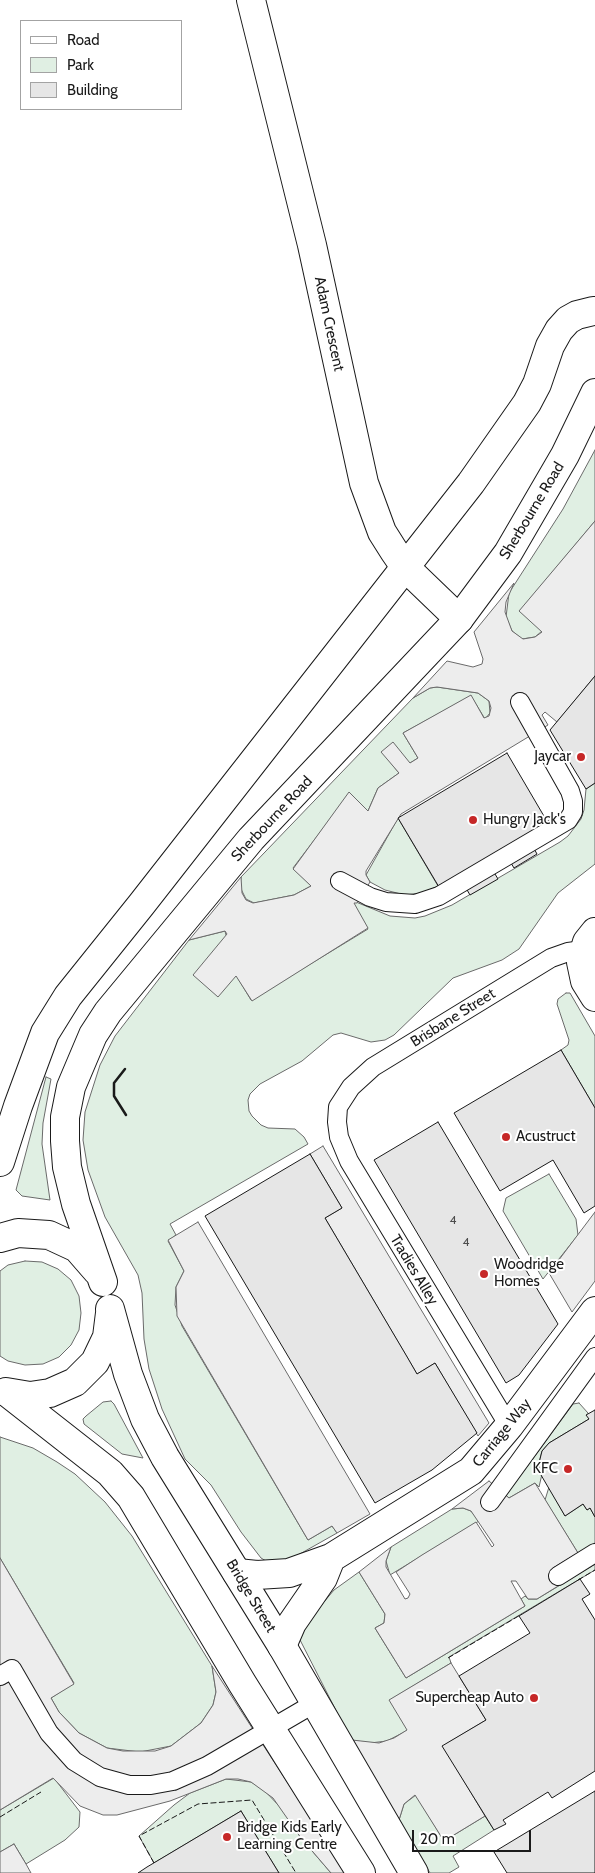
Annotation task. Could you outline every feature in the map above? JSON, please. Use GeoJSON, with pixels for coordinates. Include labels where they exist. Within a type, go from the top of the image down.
{"type":"FeatureCollection","features":[{"type":"Feature","properties":{"kind":"main road","name":"Adam Crescent"},"geometry":{"type":"LineString","coordinates":[[251,0],[310,236],[364,483],[382,532],[405,567],[460,619]]}},
{"type":"Feature","properties":{"kind":"main road"},"geometry":{"type":"LineString","coordinates":[[0,1162],[18,1106],[45,1034],[68,996],[405,567],[518,418],[537,384],[550,346],[559,330],[568,320],[594,309]]}},
{"type":"Feature","properties":{"kind":"main road","name":"Sherbourne Road"},"geometry":{"type":"LineString","coordinates":[[104,1282],[76,1204],[64,1141],[65,1117],[71,1087],[93,1036],[108,1012],[251,838],[460,619],[508,553],[565,456],[595,393]]}},
{"type":"Feature","properties":{"kind":"main road","name":"Brisbane Street"},"geometry":{"type":"LineString","coordinates":[[589,941],[582,973],[595,997]]}},
{"type":"Feature","properties":{"kind":"main road"},"geometry":{"type":"LineString","coordinates":[[0,1238],[18,1233],[34,1232],[64,1240],[77,1248],[92,1263],[104,1282]]}},
{"type":"Feature","properties":{"kind":"main road","name":"Bridge Street"},"geometry":{"type":"LineString","coordinates":[[104,1282],[128,1374],[145,1419],[170,1465],[282,1646],[414,1873]]}},
{"type":"Feature","properties":{"kind":"main road"},"geometry":{"type":"LineString","coordinates":[[4,1391],[30,1396],[50,1393],[75,1382],[95,1362],[107,1337],[110,1309]]}},
{"type":"Feature","properties":{"kind":"main road","name":"Carriage Way"},"geometry":{"type":"LineString","coordinates":[[237,1573],[257,1575],[289,1573],[331,1558],[471,1471],[591,1324]]}},
{"type":"Feature","properties":{"kind":"main road"},"geometry":{"type":"LineString","coordinates":[[4,1391],[104,1468],[131,1497],[361,1873]]}},
{"type":"Feature","properties":{"kind":"main road"},"geometry":{"type":"LineString","coordinates":[[282,1646],[292,1623],[323,1578],[331,1558]]}},
{"type":"Feature","properties":{"kind":"lane"},"geometry":{"type":"LineString","coordinates":[[340,881],[370,897],[386,902],[416,904],[428,901],[568,820],[573,812],[573,801],[570,791],[520,702]]}},
{"type":"Feature","properties":{"kind":"lane","name":"Brisbane Street"},"geometry":{"type":"LineString","coordinates":[[338,1107],[351,1086],[373,1067],[551,958],[589,941]]}},
{"type":"Feature","properties":{"kind":"lane","name":"Tradies Alley"},"geometry":{"type":"LineString","coordinates":[[338,1107],[339,1137],[349,1161],[508,1426]]}},
{"type":"Feature","properties":{"kind":"lane"},"geometry":{"type":"LineString","coordinates":[[490,1502],[595,1357]]}},
{"type":"Feature","properties":{"kind":"lane"},"geometry":{"type":"LineString","coordinates":[[558,1576],[595,1554]]}},
{"type":"Feature","properties":{"kind":"lane"},"geometry":{"type":"LineString","coordinates":[[0,1676],[12,1669],[49,1733],[74,1761],[100,1777],[129,1785],[151,1785],[173,1781],[207,1766],[272,1730],[315,1703]]}},
{"type":"Feature","properties":{"kind":"green space"},"geometry":{"type":"Polygon","coordinates":[[[595,450],[595,521],[520,611],[542,631],[535,637],[522,639],[512,631],[506,617],[509,593],[563,509],[595,450]]]}},
{"type":"Feature","properties":{"kind":"green space"},"geometry":{"type":"Polygon","coordinates":[[[437,687],[478,693],[489,701],[490,713],[485,719],[471,696],[403,733],[418,758],[410,763],[382,752],[399,773],[378,788],[368,811],[350,793],[293,868],[311,886],[294,895],[254,903],[246,899],[240,887],[241,877],[413,698],[430,688],[437,687]]]}},
{"type":"Feature","properties":{"kind":"green space"},"geometry":{"type":"Polygon","coordinates":[[[595,783],[595,864],[558,893],[519,949],[502,960],[453,978],[394,1035],[385,1040],[371,1042],[341,1033],[333,1035],[302,1061],[260,1084],[250,1094],[248,1100],[249,1111],[252,1116],[261,1125],[268,1128],[295,1129],[304,1137],[308,1144],[170,1224],[176,1235],[168,1241],[184,1271],[176,1287],[175,1305],[182,1326],[308,1540],[332,1526],[337,1533],[291,1559],[266,1561],[261,1558],[241,1532],[211,1485],[185,1459],[162,1409],[149,1369],[144,1339],[142,1293],[138,1275],[105,1217],[88,1170],[83,1140],[85,1112],[100,1065],[115,1036],[189,940],[225,931],[236,975],[251,1000],[368,929],[353,903],[356,902],[390,916],[415,918],[425,916],[452,905],[560,842],[568,836],[581,819],[586,789],[595,783]]]}},
{"type":"Feature","properties":{"kind":"green space"},"geometry":{"type":"Polygon","coordinates":[[[398,818],[438,886],[422,893],[405,895],[385,890],[370,882],[366,875],[398,818]]]}},
{"type":"Feature","properties":{"kind":"green space"},"geometry":{"type":"Polygon","coordinates":[[[566,993],[570,993],[595,1036],[595,1108],[561,1050],[568,1045],[569,1040],[557,1004],[558,999],[566,993]]]}},
{"type":"Feature","properties":{"kind":"green space"},"geometry":{"type":"Polygon","coordinates":[[[46,1077],[51,1079],[43,1123],[42,1144],[50,1200],[22,1196],[16,1190],[46,1077]]]}},
{"type":"Feature","properties":{"kind":"green space"},"geometry":{"type":"Polygon","coordinates":[[[549,1174],[576,1219],[578,1235],[543,1279],[503,1211],[506,1198],[549,1174]]]}},
{"type":"Feature","properties":{"kind":"green space"},"geometry":{"type":"Polygon","coordinates":[[[25,1261],[42,1262],[58,1269],[71,1280],[79,1296],[81,1313],[79,1330],[71,1345],[59,1357],[43,1364],[25,1365],[8,1361],[0,1356],[0,1271],[8,1265],[25,1261]]]}},
{"type":"Feature","properties":{"kind":"green space"},"geometry":{"type":"Polygon","coordinates":[[[111,1401],[143,1458],[122,1454],[84,1424],[83,1419],[86,1416],[103,1402],[111,1401]]]}},
{"type":"Feature","properties":{"kind":"green space"},"geometry":{"type":"Polygon","coordinates":[[[579,1403],[588,1413],[589,1419],[549,1443],[542,1451],[539,1463],[542,1474],[539,1487],[535,1483],[509,1498],[506,1495],[573,1404],[579,1403]]]}},
{"type":"Feature","properties":{"kind":"green space"},"geometry":{"type":"Polygon","coordinates":[[[0,1437],[33,1448],[57,1462],[75,1474],[105,1502],[132,1536],[212,1666],[216,1692],[213,1705],[201,1723],[171,1746],[140,1752],[107,1748],[79,1733],[59,1712],[51,1698],[74,1683],[0,1558],[0,1437]]]}},
{"type":"Feature","properties":{"kind":"green space"},"geometry":{"type":"Polygon","coordinates":[[[549,1487],[565,1516],[583,1504],[587,1510],[590,1508],[595,1517],[595,1543],[578,1553],[545,1500],[549,1487]]]}},
{"type":"Feature","properties":{"kind":"green space"},"geometry":{"type":"Polygon","coordinates":[[[463,1508],[471,1511],[479,1521],[390,1575],[386,1561],[391,1547],[452,1509],[463,1508]]]}},
{"type":"Feature","properties":{"kind":"green space"},"geometry":{"type":"Polygon","coordinates":[[[595,1564],[595,1570],[449,1657],[451,1663],[390,1700],[408,1730],[387,1741],[370,1743],[351,1740],[297,1634],[334,1590],[359,1572],[385,1614],[384,1623],[375,1628],[406,1678],[525,1606],[521,1599],[525,1596],[528,1599],[537,1599],[595,1564]]]}},
{"type":"Feature","properties":{"kind":"green space"},"geometry":{"type":"Polygon","coordinates":[[[54,1778],[80,1812],[79,1827],[65,1840],[26,1864],[14,1844],[0,1852],[0,1810],[54,1778]]]}},
{"type":"Feature","properties":{"kind":"green space"},"geometry":{"type":"Polygon","coordinates":[[[226,1779],[251,1782],[263,1789],[282,1809],[301,1838],[331,1873],[279,1873],[241,1811],[154,1863],[139,1836],[190,1793],[226,1779]]]}},
{"type":"Feature","properties":{"kind":"green space"},"geometry":{"type":"Polygon","coordinates":[[[416,1795],[444,1841],[485,1816],[494,1830],[453,1856],[459,1867],[449,1873],[430,1873],[399,1820],[404,1804],[416,1795]]]}},
{"type":"Feature","properties":{"kind":"shaded area"},"geometry":{"type":"Polygon","coordinates":[[[595,521],[595,676],[557,722],[545,712],[542,715],[548,725],[401,814],[366,871],[370,882],[357,903],[354,903],[368,928],[252,1001],[236,976],[218,997],[193,975],[227,934],[225,931],[189,940],[241,877],[242,893],[246,900],[253,903],[294,895],[311,886],[293,869],[349,792],[368,811],[378,788],[399,773],[381,752],[393,742],[410,763],[418,758],[403,733],[471,695],[484,718],[489,716],[491,708],[489,701],[478,693],[437,687],[430,688],[413,698],[447,661],[473,667],[482,664],[483,659],[474,632],[514,583],[506,602],[505,612],[512,631],[523,639],[535,637],[542,632],[519,611],[595,521]]]}},
{"type":"Feature","properties":{"kind":"shaded area"},"geometry":{"type":"Polygon","coordinates":[[[323,1146],[489,1423],[478,1436],[435,1363],[417,1374],[325,1218],[342,1208],[310,1154],[323,1146]]]}},
{"type":"Feature","properties":{"kind":"shaded area"},"geometry":{"type":"Polygon","coordinates":[[[595,1212],[595,1281],[572,1312],[549,1273],[595,1212]]]}},
{"type":"Feature","properties":{"kind":"shaded area"},"geometry":{"type":"Polygon","coordinates":[[[198,1222],[370,1514],[337,1533],[332,1526],[308,1540],[177,1316],[176,1287],[184,1271],[168,1240],[198,1222]]]}},
{"type":"Feature","properties":{"kind":"shaded area"},"geometry":{"type":"Polygon","coordinates":[[[489,1481],[509,1498],[535,1483],[578,1553],[553,1568],[563,1583],[537,1599],[528,1599],[516,1581],[511,1581],[525,1606],[406,1678],[375,1628],[384,1623],[385,1614],[359,1572],[391,1547],[386,1567],[405,1599],[410,1594],[396,1572],[476,1522],[492,1547],[494,1545],[471,1511],[463,1508],[452,1509],[489,1481]]]}},
{"type":"Feature","properties":{"kind":"shaded area"},"geometry":{"type":"Polygon","coordinates":[[[0,1558],[74,1684],[51,1698],[59,1712],[79,1733],[107,1748],[123,1751],[155,1751],[171,1746],[201,1723],[213,1705],[216,1692],[212,1666],[346,1873],[331,1873],[301,1838],[273,1798],[251,1782],[238,1779],[226,1779],[170,1801],[117,1815],[103,1815],[80,1806],[53,1778],[0,1810],[0,1558]]]}},
{"type":"Feature","properties":{"kind":"shaded area"},"geometry":{"type":"Polygon","coordinates":[[[451,1663],[486,1720],[443,1746],[485,1816],[444,1841],[415,1795],[404,1804],[399,1820],[352,1740],[379,1743],[394,1738],[407,1730],[389,1700],[451,1663]]]}},
{"type":"Feature","properties":{"kind":"shaded area"},"geometry":{"type":"Polygon","coordinates":[[[14,1844],[31,1873],[0,1873],[0,1852],[14,1844]]]}},
{"type":"Feature","properties":{"kind":"building","name":"Jaycar"},"geometry":{"type":"Polygon","coordinates":[[[595,676],[595,783],[586,789],[550,730],[595,676]]]}},
{"type":"Feature","properties":{"kind":"building","name":"Hungry Jack's"},"geometry":{"type":"Polygon","coordinates":[[[507,753],[548,823],[439,887],[398,818],[507,753]]]}},
{"type":"Feature","properties":{"kind":"building"},"geometry":{"type":"Polygon","coordinates":[[[527,836],[537,854],[514,868],[503,850],[527,836]]]}},
{"type":"Feature","properties":{"kind":"building"},"geometry":{"type":"Polygon","coordinates":[[[486,859],[498,879],[470,895],[459,876],[486,859]]]}},
{"type":"Feature","properties":{"kind":"building"},"geometry":{"type":"Polygon","coordinates":[[[561,1050],[595,1108],[595,1206],[584,1213],[553,1160],[500,1191],[454,1113],[561,1050]]]}},
{"type":"Feature","properties":{"kind":"building"},"geometry":{"type":"Polygon","coordinates":[[[438,1122],[558,1324],[519,1375],[506,1383],[374,1160],[438,1122]]]}},
{"type":"Feature","properties":{"kind":"building"},"geometry":{"type":"Polygon","coordinates":[[[310,1154],[342,1208],[325,1218],[417,1374],[435,1363],[477,1433],[432,1470],[375,1503],[205,1216],[310,1154]]]}},
{"type":"Feature","properties":{"kind":"building","name":"KFC"},"geometry":{"type":"Polygon","coordinates":[[[595,1410],[595,1517],[590,1508],[587,1510],[583,1504],[565,1516],[541,1475],[539,1463],[542,1451],[549,1443],[589,1419],[586,1415],[595,1410]]]}},
{"type":"Feature","properties":{"kind":"building","name":"Supercheap Auto"},"geometry":{"type":"Polygon","coordinates":[[[580,1579],[590,1594],[582,1599],[595,1620],[595,1771],[552,1798],[548,1792],[503,1820],[506,1824],[494,1830],[442,1746],[486,1720],[459,1676],[530,1633],[519,1616],[580,1579]]]}},
{"type":"Feature","properties":{"kind":"building"},"geometry":{"type":"Polygon","coordinates":[[[595,1791],[595,1873],[507,1873],[494,1852],[595,1791]]]}},
{"type":"Feature","properties":{"kind":"building","name":"Bridge Kids Early Learning Centre"},"geometry":{"type":"Polygon","coordinates":[[[241,1811],[279,1873],[138,1873],[147,1867],[241,1811]]]}},
{"type":"Feature","properties":{"kind":"fence"},"geometry":{"type":"LineString","coordinates":[[578,1580],[595,1570]]}},
{"type":"Feature","properties":{"kind":"fence"},"geometry":{"type":"LineString","coordinates":[[448,1658],[522,1614]]}},
{"type":"Feature","properties":{"kind":"fence"},"geometry":{"type":"LineString","coordinates":[[0,1817],[41,1792]]}},
{"type":"Feature","properties":{"kind":"fence"},"geometry":{"type":"LineString","coordinates":[[154,1863],[139,1836],[198,1804],[252,1800],[296,1873]]}},
{"type":"Feature","properties":{"kind":"wall"},"geometry":{"type":"LineString","coordinates":[[125,1069],[114,1083],[114,1096],[126,1115]]}},
{"type":"Feature","properties":{"kind":"place","name":"Jaycar"},"geometry":{"type":"Point","coordinates":[581,757]}},
{"type":"Feature","properties":{"kind":"place","name":"Hungry Jack's"},"geometry":{"type":"Point","coordinates":[473,820]}},
{"type":"Feature","properties":{"kind":"place","name":"Acustruct"},"geometry":{"type":"Point","coordinates":[506,1137]}},
{"type":"Feature","properties":{"kind":"place","name":"Woodridge Homes"},"geometry":{"type":"Point","coordinates":[484,1274]}},
{"type":"Feature","properties":{"kind":"place","name":"KFC"},"geometry":{"type":"Point","coordinates":[568,1469]}},
{"type":"Feature","properties":{"kind":"place","name":"Supercheap Auto"},"geometry":{"type":"Point","coordinates":[534,1698]}},
{"type":"Feature","properties":{"kind":"place","name":"Bridge Kids Early Learning Centre"},"geometry":{"type":"Point","coordinates":[227,1837]}}]}
